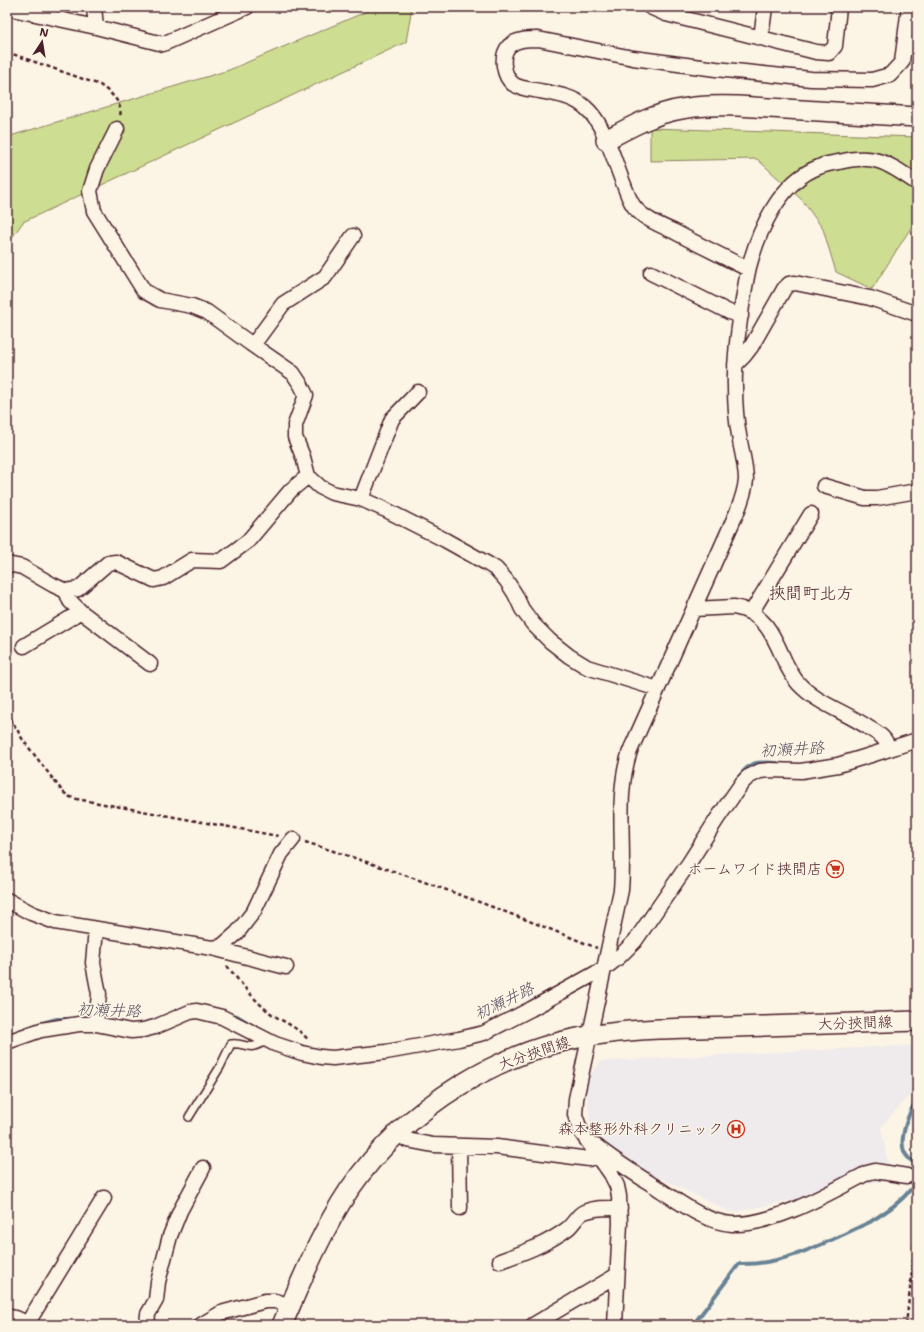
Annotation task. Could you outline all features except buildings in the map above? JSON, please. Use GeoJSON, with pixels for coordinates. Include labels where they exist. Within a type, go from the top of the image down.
{"type":"FeatureCollection","features":[{"type":"Feature","properties":{"kind":"main road"},"geometry":{"type":"LineString","coordinates":[[606,140],[653,117],[680,109],[713,106],[745,106],[917,117]]}},
{"type":"Feature","properties":{"kind":"main road","name":"大分挾間線"},"geometry":{"type":"LineString","coordinates":[[282,1325],[315,1250],[340,1204],[370,1163],[421,1114],[459,1086],[489,1069],[508,1060],[536,1050],[589,1036],[612,1033],[694,1028],[917,1020]]}},
{"type":"Feature","properties":{"kind":"street"},"geometry":{"type":"LineString","coordinates":[[94,7],[96,27]]}},
{"type":"Feature","properties":{"kind":"street"},"geometry":{"type":"LineString","coordinates":[[7,8],[96,27],[163,44],[247,7]]}},
{"type":"Feature","properties":{"kind":"street"},"geometry":{"type":"LineString","coordinates":[[650,7],[666,14],[816,52],[829,53],[835,46],[839,7]]}},
{"type":"Feature","properties":{"kind":"street"},"geometry":{"type":"LineString","coordinates":[[762,38],[764,7]]}},
{"type":"Feature","properties":{"kind":"street"},"geometry":{"type":"LineString","coordinates":[[748,269],[654,222],[636,210],[628,195],[598,122],[586,107],[580,103],[555,94],[523,88],[514,84],[507,77],[504,68],[504,54],[514,43],[522,40],[538,38],[648,60],[716,69],[795,78],[845,81],[872,80],[890,75],[902,62],[911,48],[909,7]]}},
{"type":"Feature","properties":{"kind":"street"},"geometry":{"type":"LineString","coordinates":[[116,129],[97,169],[90,192],[94,210],[144,291],[160,300],[192,306],[208,312],[253,346],[293,373],[301,384],[306,395],[295,425],[295,437],[303,457],[308,476],[320,487],[332,493],[361,499],[386,510],[445,540],[496,569],[511,587],[526,616],[550,641],[577,662],[595,670],[658,689]]}},
{"type":"Feature","properties":{"kind":"street"},"geometry":{"type":"LineString","coordinates":[[615,1325],[620,1208],[617,1186],[611,1174],[581,1132],[575,1115],[575,1108],[621,890],[621,806],[623,776],[630,751],[738,512],[744,492],[746,475],[736,414],[735,365],[736,344],[748,269],[761,233],[771,212],[794,181],[808,171],[823,165],[855,158],[870,158],[895,168],[917,183]]}},
{"type":"Feature","properties":{"kind":"street"},"geometry":{"type":"LineString","coordinates":[[253,346],[283,304],[325,277],[353,236]]}},
{"type":"Feature","properties":{"kind":"street"},"geometry":{"type":"LineString","coordinates":[[651,273],[740,316]]}},
{"type":"Feature","properties":{"kind":"street"},"geometry":{"type":"LineString","coordinates":[[735,365],[751,347],[780,295],[790,284],[795,283],[870,298],[917,314]]}},
{"type":"Feature","properties":{"kind":"street"},"geometry":{"type":"LineString","coordinates":[[361,499],[392,419],[418,392]]}},
{"type":"Feature","properties":{"kind":"street"},"geometry":{"type":"LineString","coordinates":[[7,564],[22,568],[53,586],[66,591],[78,589],[108,563],[116,562],[154,580],[163,578],[192,560],[221,561],[248,541],[291,490],[308,476]]}},
{"type":"Feature","properties":{"kind":"street"},"geometry":{"type":"LineString","coordinates":[[824,486],[865,498],[917,491]]}},
{"type":"Feature","properties":{"kind":"street"},"geometry":{"type":"LineString","coordinates":[[751,613],[811,514]]}},
{"type":"Feature","properties":{"kind":"street"},"geometry":{"type":"LineString","coordinates":[[66,591],[70,601],[80,610],[150,664]]}},
{"type":"Feature","properties":{"kind":"street"},"geometry":{"type":"LineString","coordinates":[[694,609],[734,607],[751,613],[768,627],[792,675],[799,684],[828,705],[857,719],[880,735],[890,749]]}},
{"type":"Feature","properties":{"kind":"street"},"geometry":{"type":"LineString","coordinates":[[24,646],[72,617],[80,610]]}},
{"type":"Feature","properties":{"kind":"street"},"geometry":{"type":"LineString","coordinates":[[7,1042],[41,1030],[79,1024],[96,1024],[131,1031],[143,1030],[155,1027],[190,1012],[198,1011],[226,1018],[267,1040],[302,1053],[311,1056],[333,1058],[386,1052],[472,1036],[491,1030],[605,968],[619,957],[635,941],[689,863],[717,819],[742,783],[748,777],[760,771],[801,771],[854,761],[917,740]]}},
{"type":"Feature","properties":{"kind":"street"},"geometry":{"type":"LineString","coordinates":[[212,948],[222,946],[237,933],[254,911],[281,854],[293,839]]}},
{"type":"Feature","properties":{"kind":"street"},"geometry":{"type":"LineString","coordinates":[[7,900],[44,919],[54,922],[212,948],[286,967]]}},
{"type":"Feature","properties":{"kind":"street"},"geometry":{"type":"LineString","coordinates":[[96,929],[93,963],[99,994],[96,1024]]}},
{"type":"Feature","properties":{"kind":"street"},"geometry":{"type":"LineString","coordinates":[[581,1132],[592,1143],[619,1164],[690,1209],[724,1223],[757,1222],[777,1216],[809,1203],[867,1173],[874,1171],[907,1176]]}},
{"type":"Feature","properties":{"kind":"street"},"geometry":{"type":"LineString","coordinates":[[399,1134],[411,1142],[433,1145],[497,1147],[589,1159],[598,1156]]}},
{"type":"Feature","properties":{"kind":"street"},"geometry":{"type":"LineString","coordinates":[[460,1146],[460,1208]]}},
{"type":"Feature","properties":{"kind":"street"},"geometry":{"type":"LineString","coordinates":[[147,1325],[148,1314],[156,1300],[159,1278],[170,1236],[180,1210],[203,1168]]}},
{"type":"Feature","properties":{"kind":"street"},"geometry":{"type":"LineString","coordinates":[[7,1316],[28,1324],[104,1198]]}},
{"type":"Feature","properties":{"kind":"street"},"geometry":{"type":"LineString","coordinates":[[500,1261],[527,1251],[560,1234],[570,1227],[582,1213],[600,1208],[620,1208]]}},
{"type":"Feature","properties":{"kind":"street"},"geometry":{"type":"LineString","coordinates":[[533,1325],[617,1276]]}},
{"type":"Feature","properties":{"kind":"street"},"geometry":{"type":"LineString","coordinates":[[200,1325],[221,1313],[265,1301],[275,1301],[290,1306]]}},
{"type":"Feature","properties":{"kind":"lane"},"geometry":{"type":"LineString","coordinates":[[189,1117],[220,1067],[230,1044],[249,1047],[267,1040]]}},
{"type":"Feature","properties":{"kind":"path"},"geometry":{"type":"LineString","coordinates":[[7,52],[100,85],[113,95],[120,107],[121,112],[116,129]]}},
{"type":"Feature","properties":{"kind":"path"},"geometry":{"type":"LineString","coordinates":[[212,948],[260,1004],[270,1013],[298,1030],[309,1040],[312,1046],[311,1056]]}},
{"type":"Feature","properties":{"kind":"path"},"geometry":{"type":"LineString","coordinates":[[906,1325],[917,1226]]}},
{"type":"Feature","properties":{"kind":"shaded area","name":"森本整形外科クリニック"},"geometry":{"type":"Polygon","coordinates":[[[917,1045],[917,1087],[881,1127],[891,1179],[732,1213],[631,1164],[591,1131],[585,1080],[601,1061],[917,1045]]]}},
{"type":"Feature","properties":{"kind":"green space"},"geometry":{"type":"Polygon","coordinates":[[[377,7],[412,7],[406,42],[23,222],[7,245],[7,137],[229,70],[377,7]]]}},
{"type":"Feature","properties":{"kind":"green space"},"geometry":{"type":"Polygon","coordinates":[[[650,128],[917,137],[917,229],[912,226],[872,289],[836,272],[823,229],[802,200],[757,159],[650,161],[650,128]]]}},
{"type":"Feature","properties":{"kind":"waterway","name":"初瀬井路"},"geometry":{"type":"LineString","coordinates":[[738,778],[747,768],[755,763],[777,763]]}},
{"type":"Feature","properties":{"kind":"waterway","name":"初瀬井路"},"geometry":{"type":"LineString","coordinates":[[229,1014],[237,1016],[250,1024]]}},
{"type":"Feature","properties":{"kind":"waterway","name":"初瀬井路"},"geometry":{"type":"LineString","coordinates":[[42,1023],[57,1019],[67,1019]]}},
{"type":"Feature","properties":{"kind":"waterway"},"geometry":{"type":"LineString","coordinates":[[917,1101],[911,1111],[903,1139],[905,1153],[911,1161],[917,1164]]}},
{"type":"Feature","properties":{"kind":"waterway"},"geometry":{"type":"LineString","coordinates":[[693,1325],[739,1264],[774,1261],[823,1244],[870,1222],[897,1203],[910,1190]]}},
{"type":"Feature","properties":{"kind":"place","name":"ホームワイド挟間店"},"geometry":{"type":"Point","coordinates":[835,869]}},
{"type":"Feature","properties":{"kind":"place","name":"森本整形外科クリニック"},"geometry":{"type":"Point","coordinates":[736,1129]}},
{"type":"Feature","properties":{"kind":"district","name":"挾間町北方"},"geometry":{"type":"Point","coordinates":[811,593]}}]}
